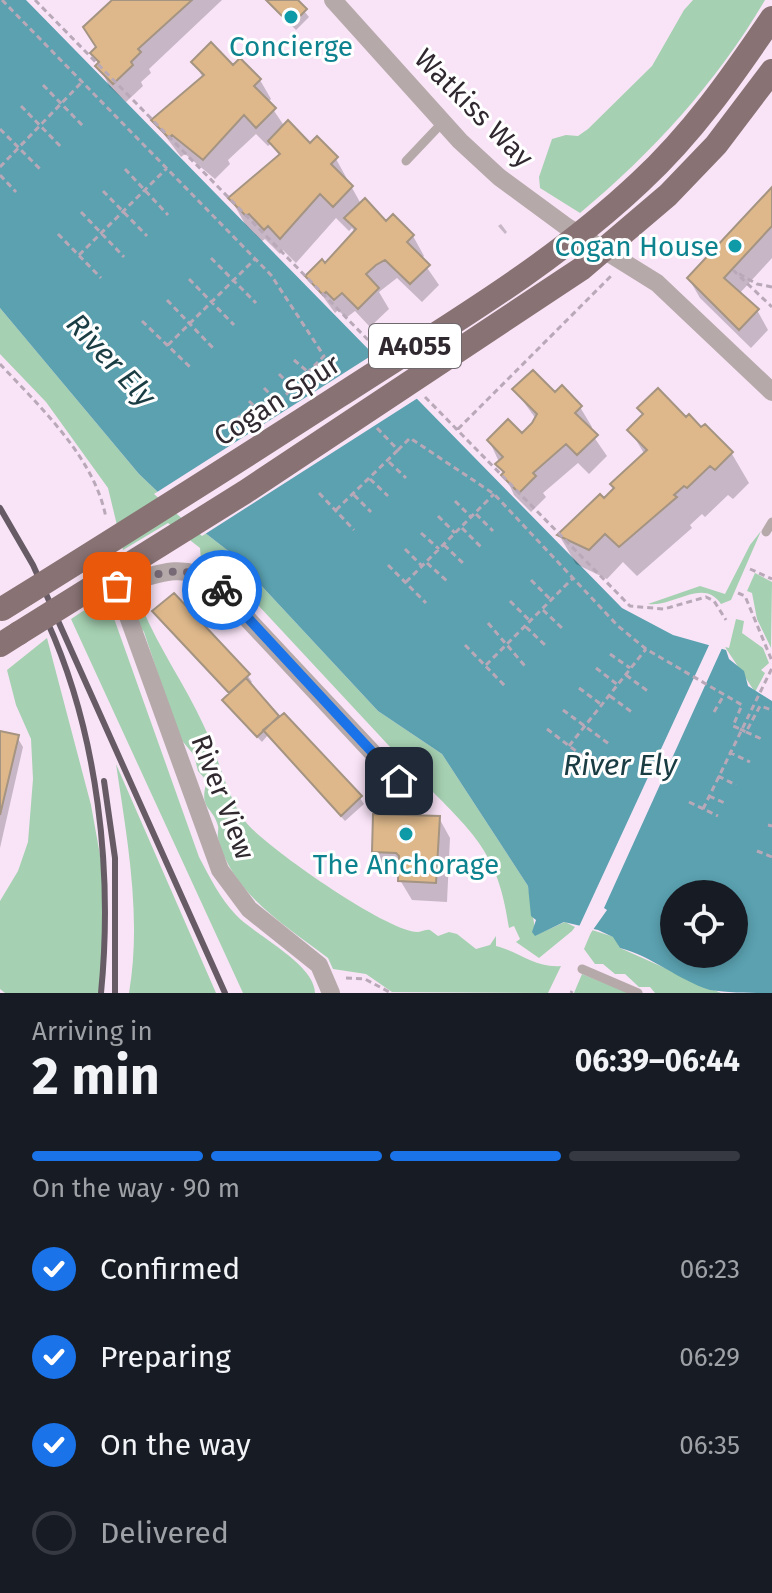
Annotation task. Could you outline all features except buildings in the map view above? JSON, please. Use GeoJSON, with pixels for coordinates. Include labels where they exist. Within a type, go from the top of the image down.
{"type":"FeatureCollection","features":[{"type":"Feature","properties":{"kind":"main road","name":"Cogan Spur"},"geometry":{"type":"LineString","coordinates":[[1,610],[477,306],[584,231],[642,180],[686,134],[726,87],[772,18]]}},
{"type":"Feature","properties":{"kind":"main road","name":"A4055"},"geometry":{"type":"LineString","coordinates":[[9,639],[270,476],[581,269],[668,195],[716,145],[772,71]]}},
{"type":"Feature","properties":{"kind":"street","name":"Watkiss Way"},"geometry":{"type":"LineString","coordinates":[[333,0],[443,122],[518,192],[676,299],[772,392]]}},
{"type":"Feature","properties":{"kind":"street","name":"River View"},"geometry":{"type":"LineString","coordinates":[[331,993],[319,965],[249,909],[220,870],[117,586],[178,570],[192,570],[208,579],[399,781]]}},
{"type":"Feature","properties":{"kind":"lane"},"geometry":{"type":"LineString","coordinates":[[406,161],[443,122]]}},
{"type":"Feature","properties":{"kind":"lane"},"geometry":{"type":"LineString","coordinates":[[766,532],[772,522]]}},
{"type":"Feature","properties":{"kind":"lane"},"geometry":{"type":"LineString","coordinates":[[582,969],[638,993]]}},
{"type":"Feature","properties":{"kind":"path"},"geometry":{"type":"LineString","coordinates":[[35,0],[381,353]]}},
{"type":"Feature","properties":{"kind":"path"},"geometry":{"type":"LineString","coordinates":[[0,9],[6,4]]}},
{"type":"Feature","properties":{"kind":"path"},"geometry":{"type":"LineString","coordinates":[[0,167],[82,82]]}},
{"type":"Feature","properties":{"kind":"path"},"geometry":{"type":"LineString","coordinates":[[43,85],[83,126]]}},
{"type":"Feature","properties":{"kind":"path"},"geometry":{"type":"LineString","coordinates":[[21,106],[62,148]]}},
{"type":"Feature","properties":{"kind":"path"},"geometry":{"type":"LineString","coordinates":[[0,129],[40,169]]}},
{"type":"Feature","properties":{"kind":"path"},"geometry":{"type":"LineString","coordinates":[[79,255],[167,168]]}},
{"type":"Feature","properties":{"kind":"path"},"geometry":{"type":"LineString","coordinates":[[125,169],[168,215]]}},
{"type":"Feature","properties":{"kind":"path"},"geometry":{"type":"LineString","coordinates":[[0,175],[16,192]]}},
{"type":"Feature","properties":{"kind":"path"},"geometry":{"type":"LineString","coordinates":[[103,191],[147,236]]}},
{"type":"Feature","properties":{"kind":"path"},"geometry":{"type":"LineString","coordinates":[[81,212],[124,257]]}},
{"type":"Feature","properties":{"kind":"path"},"geometry":{"type":"LineString","coordinates":[[58,234],[101,278]]}},
{"type":"Feature","properties":{"kind":"path"},"geometry":{"type":"LineString","coordinates":[[211,258],[256,303]]}},
{"type":"Feature","properties":{"kind":"path"},"geometry":{"type":"LineString","coordinates":[[168,345],[255,259]]}},
{"type":"Feature","properties":{"kind":"path"},"geometry":{"type":"LineString","coordinates":[[772,287],[757,284],[734,271],[772,307]]}},
{"type":"Feature","properties":{"kind":"path"},"geometry":{"type":"LineString","coordinates":[[458,430],[614,273]]}},
{"type":"Feature","properties":{"kind":"path"},"geometry":{"type":"LineString","coordinates":[[189,279],[234,325]]}},
{"type":"Feature","properties":{"kind":"path"},"geometry":{"type":"LineString","coordinates":[[167,300],[213,348]]}},
{"type":"Feature","properties":{"kind":"path"},"geometry":{"type":"LineString","coordinates":[[142,321],[190,367]]}},
{"type":"Feature","properties":{"kind":"path"},"geometry":{"type":"LineString","coordinates":[[294,360],[308,372]]}},
{"type":"Feature","properties":{"kind":"path"},"geometry":{"type":"LineString","coordinates":[[0,364],[42,410],[101,492],[108,525]]}},
{"type":"Feature","properties":{"kind":"path"},"geometry":{"type":"LineString","coordinates":[[251,430],[316,364]]}},
{"type":"Feature","properties":{"kind":"path"},"geometry":{"type":"LineString","coordinates":[[279,374],[293,388]]}},
{"type":"Feature","properties":{"kind":"path"},"geometry":{"type":"LineString","coordinates":[[264,388],[279,403]]}},
{"type":"Feature","properties":{"kind":"path"},"geometry":{"type":"LineString","coordinates":[[425,397],[630,606],[664,609],[706,597],[714,601],[726,620]]}},
{"type":"Feature","properties":{"kind":"path"},"geometry":{"type":"LineString","coordinates":[[249,401],[268,420]]}},
{"type":"Feature","properties":{"kind":"path"},"geometry":{"type":"LineString","coordinates":[[336,510],[398,450]]}},
{"type":"Feature","properties":{"kind":"path"},"geometry":{"type":"LineString","coordinates":[[387,460],[406,478]]}},
{"type":"Feature","properties":{"kind":"path"},"geometry":{"type":"LineString","coordinates":[[369,478],[388,496]]}},
{"type":"Feature","properties":{"kind":"path"},"geometry":{"type":"LineString","coordinates":[[319,493],[354,530]]}},
{"type":"Feature","properties":{"kind":"path"},"geometry":{"type":"LineString","coordinates":[[353,494],[371,512]]}},
{"type":"Feature","properties":{"kind":"path"},"geometry":{"type":"LineString","coordinates":[[406,582],[494,494]]}},
{"type":"Feature","properties":{"kind":"path"},"geometry":{"type":"LineString","coordinates":[[455,501],[493,531]]}},
{"type":"Feature","properties":{"kind":"path"},"geometry":{"type":"LineString","coordinates":[[438,516],[455,533]]}},
{"type":"Feature","properties":{"kind":"path"},"geometry":{"type":"LineString","coordinates":[[461,527],[482,548]]}},
{"type":"Feature","properties":{"kind":"path"},"geometry":{"type":"LineString","coordinates":[[421,533],[439,549]]}},
{"type":"Feature","properties":{"kind":"path"},"geometry":{"type":"LineString","coordinates":[[444,544],[465,565]]}},
{"type":"Feature","properties":{"kind":"path"},"geometry":{"type":"LineString","coordinates":[[405,549],[422,566]]}},
{"type":"Feature","properties":{"kind":"path"},"geometry":{"type":"LineString","coordinates":[[426,562],[448,582]]}},
{"type":"Feature","properties":{"kind":"path"},"geometry":{"type":"LineString","coordinates":[[388,565],[426,603]]}},
{"type":"Feature","properties":{"kind":"path"},"geometry":{"type":"LineString","coordinates":[[750,569],[772,579]]}},
{"type":"Feature","properties":{"kind":"path"},"geometry":{"type":"LineString","coordinates":[[486,665],[572,579]]}},
{"type":"Feature","properties":{"kind":"path"},"geometry":{"type":"LineString","coordinates":[[531,580],[551,600]]}},
{"type":"Feature","properties":{"kind":"path"},"geometry":{"type":"LineString","coordinates":[[738,593],[745,596],[771,657]]}},
{"type":"Feature","properties":{"kind":"path"},"geometry":{"type":"LineString","coordinates":[[510,601],[530,621]]}},
{"type":"Feature","properties":{"kind":"path"},"geometry":{"type":"LineString","coordinates":[[542,609],[563,629]]}},
{"type":"Feature","properties":{"kind":"path"},"geometry":{"type":"LineString","coordinates":[[488,623],[525,666]]}},
{"type":"Feature","properties":{"kind":"path"},"geometry":{"type":"LineString","coordinates":[[525,626],[546,646]]}},
{"type":"Feature","properties":{"kind":"path"},"geometry":{"type":"LineString","coordinates":[[465,645],[505,686]]}},
{"type":"Feature","properties":{"kind":"path"},"geometry":{"type":"LineString","coordinates":[[569,746],[646,649]]}},
{"type":"Feature","properties":{"kind":"path"},"geometry":{"type":"LineString","coordinates":[[610,654],[630,668]]}},
{"type":"Feature","properties":{"kind":"path"},"geometry":{"type":"LineString","coordinates":[[596,668],[618,685]]}},
{"type":"Feature","properties":{"kind":"path"},"geometry":{"type":"LineString","coordinates":[[703,809],[772,668]]}},
{"type":"Feature","properties":{"kind":"path"},"geometry":{"type":"LineString","coordinates":[[625,675],[649,692]]}},
{"type":"Feature","properties":{"kind":"path"},"geometry":{"type":"LineString","coordinates":[[579,688],[602,705]]}},
{"type":"Feature","properties":{"kind":"path"},"geometry":{"type":"LineString","coordinates":[[609,695],[633,713]]}},
{"type":"Feature","properties":{"kind":"path"},"geometry":{"type":"LineString","coordinates":[[714,712],[724,695]]}},
{"type":"Feature","properties":{"kind":"path"},"geometry":{"type":"LineString","coordinates":[[746,732],[760,706],[772,710]]}},
{"type":"Feature","properties":{"kind":"path"},"geometry":{"type":"LineString","coordinates":[[563,710],[609,744]]}},
{"type":"Feature","properties":{"kind":"path"},"geometry":{"type":"LineString","coordinates":[[547,729],[593,764]]}},
{"type":"Feature","properties":{"kind":"path"},"geometry":{"type":"LineString","coordinates":[[740,729],[764,740]]}},
{"type":"Feature","properties":{"kind":"path"},"geometry":{"type":"LineString","coordinates":[[729,752],[750,762]]}},
{"type":"Feature","properties":{"kind":"path"},"geometry":{"type":"LineString","coordinates":[[718,776],[736,785]]}},
{"type":"Feature","properties":{"kind":"path"},"geometry":{"type":"LineString","coordinates":[[709,796],[727,804]]}},
{"type":"Feature","properties":{"kind":"path"},"geometry":{"type":"LineString","coordinates":[[689,802],[718,816]]}},
{"type":"Feature","properties":{"kind":"path"},"geometry":{"type":"LineString","coordinates":[[757,851],[772,857]]}},
{"type":"Feature","properties":{"kind":"path"},"geometry":{"type":"LineString","coordinates":[[345,978],[365,979],[391,993]]}},
{"type":"Feature","properties":{"kind":"green space"},"geometry":{"type":"Polygon","coordinates":[[[693,0],[765,0],[726,59],[682,114],[633,166],[580,213],[540,188],[539,177],[552,139],[578,136],[588,129],[652,66],[693,0]]]}},
{"type":"Feature","properties":{"kind":"green space"},"geometry":{"type":"Polygon","coordinates":[[[0,308],[139,474],[182,515],[231,553],[378,711],[442,754],[528,886],[536,935],[565,922],[575,927],[572,931],[539,958],[516,942],[520,939],[514,926],[509,928],[499,884],[484,850],[430,789],[433,785],[423,776],[419,778],[229,574],[201,559],[200,548],[168,523],[123,550],[108,488],[46,402],[0,354],[0,308]]]}},
{"type":"Feature","properties":{"kind":"green space"},"geometry":{"type":"Polygon","coordinates":[[[761,531],[731,600],[721,604],[714,596],[697,593],[648,604],[700,586],[725,594],[750,545],[761,531]]]}},
{"type":"Feature","properties":{"kind":"green space"},"geometry":{"type":"Polygon","coordinates":[[[755,573],[772,582],[771,648],[757,619],[752,593],[747,591],[755,573]]]}},
{"type":"Feature","properties":{"kind":"green space"},"geometry":{"type":"Polygon","coordinates":[[[106,596],[203,865],[230,908],[295,961],[312,982],[315,993],[243,993],[71,619],[106,596]]]}},
{"type":"Feature","properties":{"kind":"green space"},"geometry":{"type":"Polygon","coordinates":[[[143,610],[203,724],[238,810],[255,832],[327,886],[403,928],[418,932],[430,930],[438,936],[449,932],[457,934],[476,949],[490,945],[496,936],[496,946],[535,962],[561,966],[548,993],[392,992],[366,974],[333,969],[328,958],[262,907],[235,876],[225,858],[216,820],[205,803],[207,781],[198,771],[194,755],[179,737],[144,632],[137,623],[143,610]]]}},
{"type":"Feature","properties":{"kind":"green space"},"geometry":{"type":"Polygon","coordinates":[[[736,619],[744,621],[742,633],[763,648],[769,663],[761,670],[765,673],[755,692],[725,647],[729,648],[736,619]]]}},
{"type":"Feature","properties":{"kind":"green space"},"geometry":{"type":"Polygon","coordinates":[[[47,638],[91,805],[107,894],[99,993],[5,993],[0,989],[0,901],[18,871],[28,842],[33,779],[31,739],[16,705],[7,670],[47,638]]]}},
{"type":"Feature","properties":{"kind":"green space"},"geometry":{"type":"Polygon","coordinates":[[[116,764],[216,993],[129,993],[134,907],[116,764]]]}},
{"type":"Feature","properties":{"kind":"green space"},"geometry":{"type":"Polygon","coordinates":[[[592,930],[614,937],[620,948],[721,993],[655,993],[650,987],[639,987],[625,974],[615,974],[603,964],[595,964],[584,949],[592,930]]]}},
{"type":"Feature","properties":{"kind":"green space"},"geometry":{"type":"Polygon","coordinates":[[[582,974],[629,993],[574,993],[582,974]]]}},
{"type":"Feature","properties":{"kind":"water","name":"River Ely"},"geometry":{"type":"Polygon","coordinates":[[[0,0],[26,0],[622,608],[673,635],[726,650],[729,659],[744,671],[748,686],[772,701],[772,993],[710,990],[664,968],[748,968],[748,880],[660,880],[660,966],[620,948],[613,937],[598,930],[564,922],[535,936],[532,932],[536,920],[531,916],[528,886],[442,754],[378,711],[231,553],[182,515],[139,474],[0,308],[0,0]]]}},
{"type":"Feature","properties":{"kind":"pier"},"geometry":{"type":"Polygon","coordinates":[[[377,352],[421,396],[202,536],[154,494],[377,352]]]}},
{"type":"Feature","properties":{"kind":"pier"},"geometry":{"type":"Polygon","coordinates":[[[710,643],[723,646],[604,908],[607,910],[590,934],[577,931],[710,643]]]}},
{"type":"Feature","properties":{"kind":"railway"},"geometry":{"type":"LineString","coordinates":[[0,508],[33,565],[225,993]]}},
{"type":"Feature","properties":{"kind":"railway"},"geometry":{"type":"LineString","coordinates":[[47,621],[79,709],[98,803],[105,899],[101,993]]}},
{"type":"Feature","properties":{"kind":"railway"},"geometry":{"type":"LineString","coordinates":[[104,781],[115,858],[115,993]]}},
{"type":"Feature","properties":{"kind":"way so far"},"geometry":{"type":"LineString","coordinates":[[117,586],[178,570],[192,570],[222,590]]}},
{"type":"Feature","properties":{"kind":"place","name":"Concierge"},"geometry":{"type":"Point","coordinates":[291,17]}},
{"type":"Feature","properties":{"kind":"place","name":"Cogan House"},"geometry":{"type":"Point","coordinates":[735,246]}},
{"type":"Feature","properties":{"kind":"place","name":"The Anchorage"},"geometry":{"type":"Point","coordinates":[406,834]}},
{"type":"Feature","properties":{"kind":"route"},"geometry":{"type":"LineString","coordinates":[[222,590],[399,781]]}}]}
